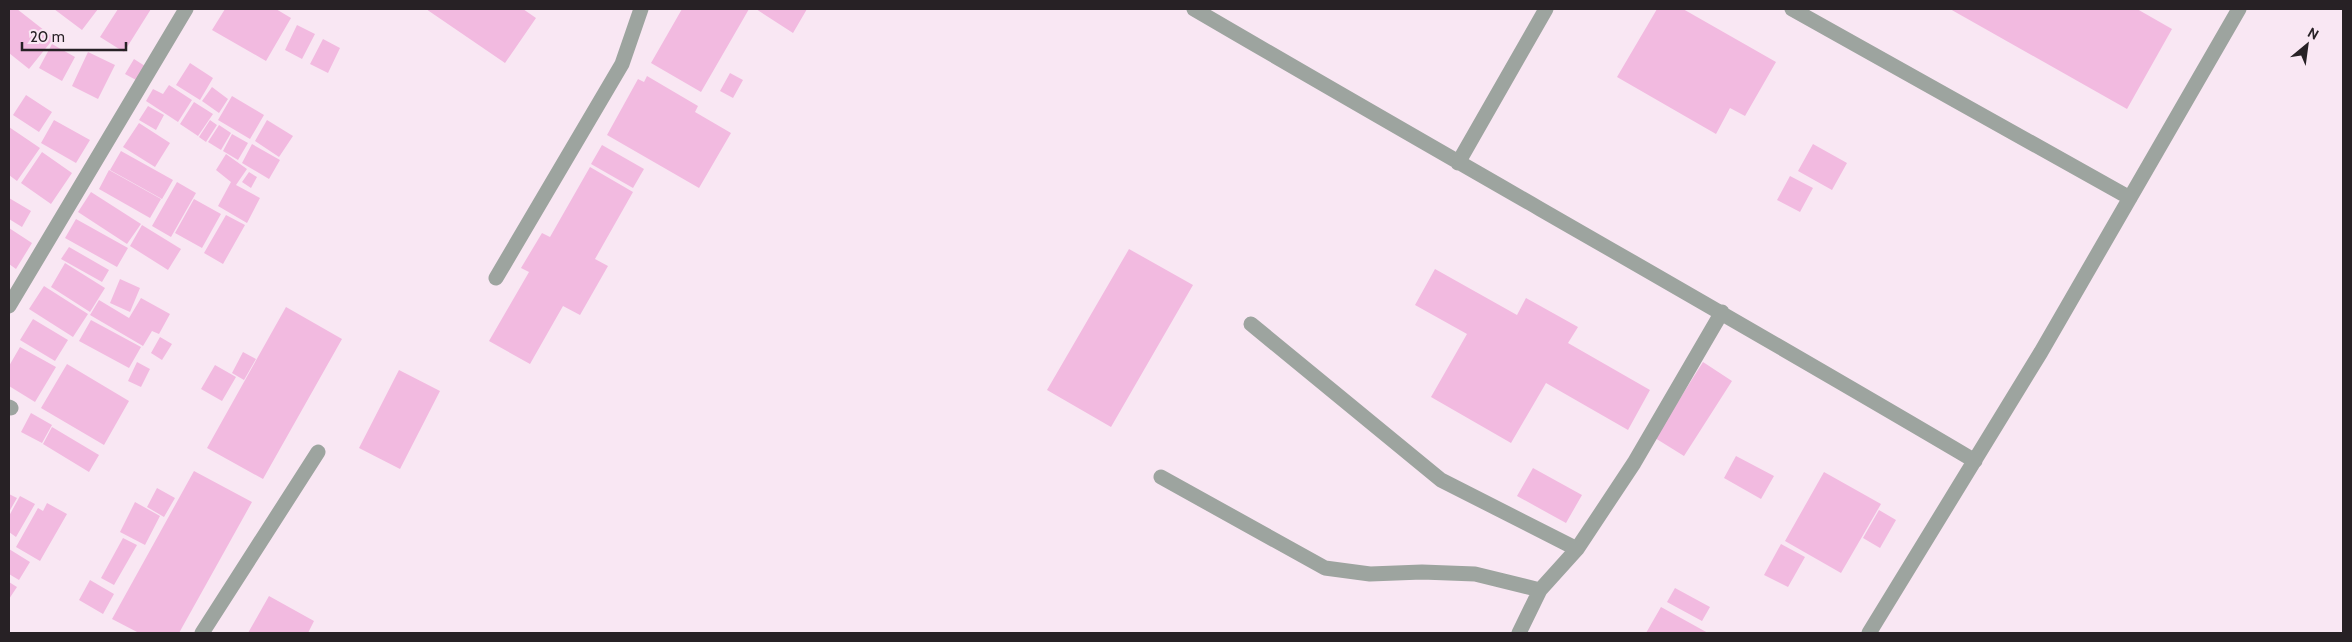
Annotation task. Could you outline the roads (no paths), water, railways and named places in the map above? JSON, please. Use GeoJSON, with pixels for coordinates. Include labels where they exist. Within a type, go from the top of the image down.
{"type":"FeatureCollection","features":[{"type":"Feature","properties":{"kind":"street"},"geometry":{"type":"LineString","coordinates":[[9,306],[186,9]]}},
{"type":"Feature","properties":{"kind":"street"},"geometry":{"type":"LineString","coordinates":[[496,278],[622,64],[641,9]]}},
{"type":"Feature","properties":{"kind":"street"},"geometry":{"type":"LineString","coordinates":[[1194,9],[1458,163],[1722,312],[1975,461]]}},
{"type":"Feature","properties":{"kind":"street"},"geometry":{"type":"LineString","coordinates":[[1458,163],[1546,9]]}},
{"type":"Feature","properties":{"kind":"street"},"geometry":{"type":"LineString","coordinates":[[1792,9],[2130,198]]}},
{"type":"Feature","properties":{"kind":"street"},"geometry":{"type":"LineString","coordinates":[[1869,633],[2041,352],[2239,9]]}},
{"type":"Feature","properties":{"kind":"street"},"geometry":{"type":"LineString","coordinates":[[1519,633],[1540,590],[1577,549],[1634,463],[1722,312]]}},
{"type":"Feature","properties":{"kind":"street"},"geometry":{"type":"LineString","coordinates":[[1251,324],[1441,480],[1577,549]]}},
{"type":"Feature","properties":{"kind":"street"},"geometry":{"type":"LineString","coordinates":[[202,633],[318,452]]}},
{"type":"Feature","properties":{"kind":"street"},"geometry":{"type":"LineString","coordinates":[[1161,477],[1325,568],[1370,574],[1422,572],[1475,574],[1540,590]]}}]}
